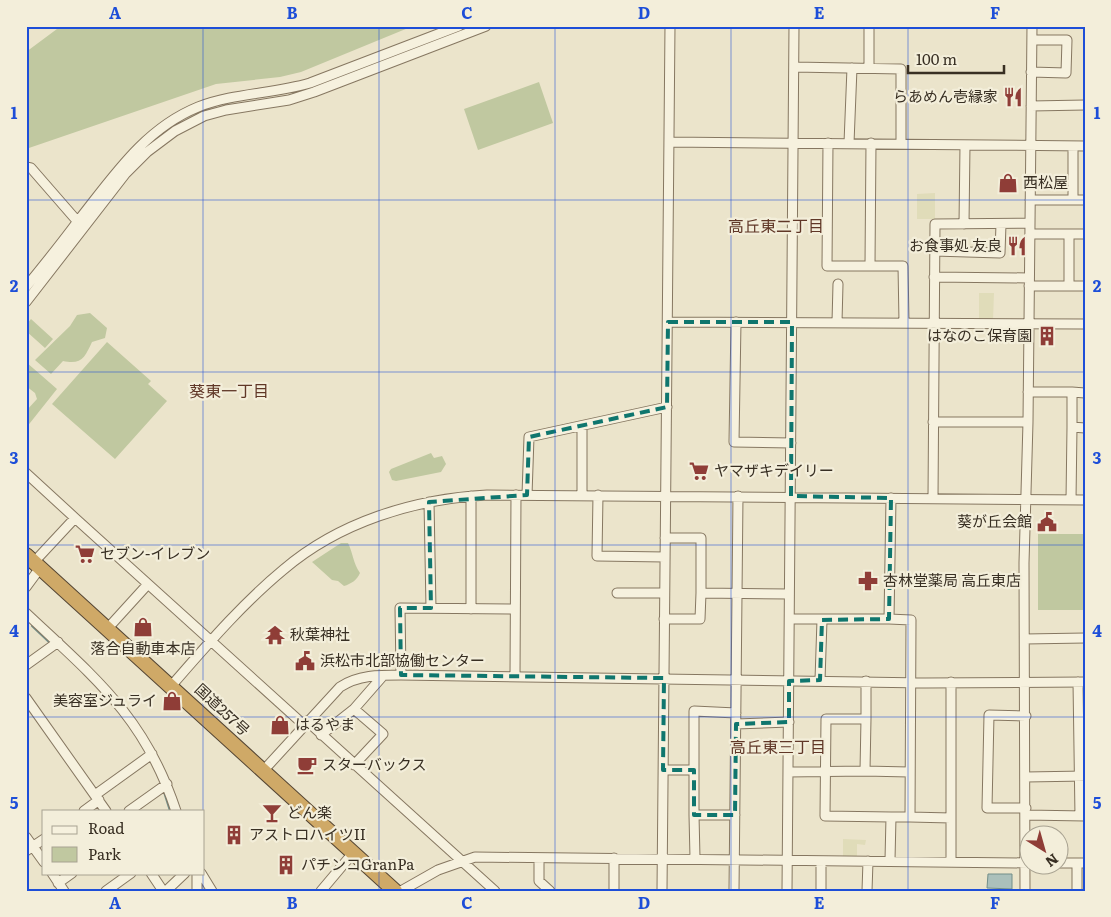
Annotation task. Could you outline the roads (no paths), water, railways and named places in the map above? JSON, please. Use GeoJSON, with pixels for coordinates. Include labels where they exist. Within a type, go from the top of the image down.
{"type":"FeatureCollection","features":[{"type":"Feature","properties":{"kind":"highway","name":"国道257号"},"geometry":{"type":"LineString","coordinates":[[34,562],[172,685],[395,891]]}},
{"type":"Feature","properties":{"kind":"street"},"geometry":{"type":"LineString","coordinates":[[26,302],[82,223],[116,170],[138,147],[167,123],[198,107],[222,100],[285,91],[310,83],[460,26]]}},
{"type":"Feature","properties":{"kind":"street"},"geometry":{"type":"LineString","coordinates":[[26,287],[126,173],[147,152],[176,131],[204,116],[296,98],[486,26]]}},
{"type":"Feature","properties":{"kind":"street"},"geometry":{"type":"LineString","coordinates":[[662,891],[670,26]]}},
{"type":"Feature","properties":{"kind":"street"},"geometry":{"type":"LineString","coordinates":[[787,891],[794,26]]}},
{"type":"Feature","properties":{"kind":"street"},"geometry":{"type":"LineString","coordinates":[[869,26],[869,68]]}},
{"type":"Feature","properties":{"kind":"street"},"geometry":{"type":"LineString","coordinates":[[1026,824],[1024,639],[1032,26]]}},
{"type":"Feature","properties":{"kind":"street"},"geometry":{"type":"LineString","coordinates":[[1031,72],[1066,73],[1067,40],[1032,40]]}},
{"type":"Feature","properties":{"kind":"street"},"geometry":{"type":"LineString","coordinates":[[794,67],[901,69],[901,144]]}},
{"type":"Feature","properties":{"kind":"street"},"geometry":{"type":"LineString","coordinates":[[849,143],[852,68]]}},
{"type":"Feature","properties":{"kind":"street"},"geometry":{"type":"LineString","coordinates":[[1031,106],[1085,105]]}},
{"type":"Feature","properties":{"kind":"street"},"geometry":{"type":"LineString","coordinates":[[668,142],[1085,146]]}},
{"type":"Feature","properties":{"kind":"street"},"geometry":{"type":"LineString","coordinates":[[828,143],[827,266],[903,266],[904,322]]}},
{"type":"Feature","properties":{"kind":"street"},"geometry":{"type":"LineString","coordinates":[[870,265],[871,143]]}},
{"type":"Feature","properties":{"kind":"street"},"geometry":{"type":"LineString","coordinates":[[964,224],[965,145]]}},
{"type":"Feature","properties":{"kind":"street"},"geometry":{"type":"LineString","coordinates":[[1073,146],[1073,200]]}},
{"type":"Feature","properties":{"kind":"street"},"geometry":{"type":"LineString","coordinates":[[26,167],[31,168],[82,223]]}},
{"type":"Feature","properties":{"kind":"street"},"geometry":{"type":"LineString","coordinates":[[1030,200],[1085,200]]}},
{"type":"Feature","properties":{"kind":"street"},"geometry":{"type":"LineString","coordinates":[[933,498],[935,224],[1030,223]]}},
{"type":"Feature","properties":{"kind":"street"},"geometry":{"type":"LineString","coordinates":[[934,251],[1000,253],[1001,224]]}},
{"type":"Feature","properties":{"kind":"street"},"geometry":{"type":"LineString","coordinates":[[1030,234],[1085,234]]}},
{"type":"Feature","properties":{"kind":"street"},"geometry":{"type":"LineString","coordinates":[[1069,234],[1069,286]]}},
{"type":"Feature","properties":{"kind":"street"},"geometry":{"type":"LineString","coordinates":[[934,277],[1085,286]]}},
{"type":"Feature","properties":{"kind":"street"},"geometry":{"type":"LineString","coordinates":[[837,322],[838,284]]}},
{"type":"Feature","properties":{"kind":"street"},"geometry":{"type":"LineString","coordinates":[[668,322],[1085,324]]}},
{"type":"Feature","properties":{"kind":"street"},"geometry":{"type":"LineString","coordinates":[[736,322],[734,442],[791,443]]}},
{"type":"Feature","properties":{"kind":"street"},"geometry":{"type":"LineString","coordinates":[[1028,392],[1085,392]]}},
{"type":"Feature","properties":{"kind":"street"},"geometry":{"type":"LineString","coordinates":[[1071,500],[1072,392]]}},
{"type":"Feature","properties":{"kind":"street"},"geometry":{"type":"LineString","coordinates":[[527,495],[529,437],[667,408]]}},
{"type":"Feature","properties":{"kind":"street"},"geometry":{"type":"LineString","coordinates":[[933,422],[1028,422]]}},
{"type":"Feature","properties":{"kind":"street"},"geometry":{"type":"LineString","coordinates":[[582,426],[582,496]]}},
{"type":"Feature","properties":{"kind":"street"},"geometry":{"type":"LineString","coordinates":[[1072,427],[1085,428]]}},
{"type":"Feature","properties":{"kind":"street"},"geometry":{"type":"LineString","coordinates":[[26,473],[211,641],[321,735],[495,891]]}},
{"type":"Feature","properties":{"kind":"street"},"geometry":{"type":"LineString","coordinates":[[515,677],[516,495]]}},
{"type":"Feature","properties":{"kind":"street"},"geometry":{"type":"LineString","coordinates":[[172,685],[258,592],[284,569],[313,548],[360,524],[429,502],[471,496],[516,495],[1085,500]]}},
{"type":"Feature","properties":{"kind":"street"},"geometry":{"type":"LineString","coordinates":[[598,495],[597,556],[665,557]]}},
{"type":"Feature","properties":{"kind":"street"},"geometry":{"type":"LineString","coordinates":[[471,496],[471,609]]}},
{"type":"Feature","properties":{"kind":"street"},"geometry":{"type":"LineString","coordinates":[[734,891],[738,496]]}},
{"type":"Feature","properties":{"kind":"street"},"geometry":{"type":"LineString","coordinates":[[889,619],[891,498]]}},
{"type":"Feature","properties":{"kind":"street"},"geometry":{"type":"LineString","coordinates":[[429,502],[430,608]]}},
{"type":"Feature","properties":{"kind":"street"},"geometry":{"type":"LineString","coordinates":[[26,587],[34,562],[75,518]]}},
{"type":"Feature","properties":{"kind":"street"},"geometry":{"type":"LineString","coordinates":[[664,620],[700,619],[701,593],[701,538],[665,538]]}},
{"type":"Feature","properties":{"kind":"street"},"geometry":{"type":"LineString","coordinates":[[108,628],[148,584]]}},
{"type":"Feature","properties":{"kind":"street"},"geometry":{"type":"LineString","coordinates":[[617,593],[664,593]]}},
{"type":"Feature","properties":{"kind":"street"},"geometry":{"type":"LineString","coordinates":[[701,593],[789,594]]}},
{"type":"Feature","properties":{"kind":"street"},"geometry":{"type":"LineString","coordinates":[[400,675],[400,608],[514,609]]}},
{"type":"Feature","properties":{"kind":"street"},"geometry":{"type":"LineString","coordinates":[[27,615],[55,644],[105,688],[127,714],[150,756],[176,810]]}},
{"type":"Feature","properties":{"kind":"street"},"geometry":{"type":"LineString","coordinates":[[790,619],[911,620],[910,817]]}},
{"type":"Feature","properties":{"kind":"street"},"geometry":{"type":"LineString","coordinates":[[820,680],[822,620]]}},
{"type":"Feature","properties":{"kind":"street"},"geometry":{"type":"LineString","coordinates":[[1024,639],[1085,638]]}},
{"type":"Feature","properties":{"kind":"street"},"geometry":{"type":"LineString","coordinates":[[26,665],[55,644]]}},
{"type":"Feature","properties":{"kind":"street"},"geometry":{"type":"LineString","coordinates":[[263,770],[340,687],[351,680],[400,675],[820,680],[910,683],[1082,682],[1082,816],[987,808],[989,715],[1026,716]]}},
{"type":"Feature","properties":{"kind":"street"},"geometry":{"type":"LineString","coordinates":[[321,735],[354,709],[382,677]]}},
{"type":"Feature","properties":{"kind":"street"},"geometry":{"type":"LineString","coordinates":[[865,771],[866,681]]}},
{"type":"Feature","properties":{"kind":"street"},"geometry":{"type":"LineString","coordinates":[[951,682],[951,862]]}},
{"type":"Feature","properties":{"kind":"street"},"geometry":{"type":"LineString","coordinates":[[26,698],[105,810]]}},
{"type":"Feature","properties":{"kind":"street"},"geometry":{"type":"LineString","coordinates":[[354,709],[383,734],[354,765]]}},
{"type":"Feature","properties":{"kind":"street"},"geometry":{"type":"LineString","coordinates":[[694,858],[694,712],[736,713]]}},
{"type":"Feature","properties":{"kind":"street"},"geometry":{"type":"LineString","coordinates":[[866,719],[826,719],[825,816],[951,818]]}},
{"type":"Feature","properties":{"kind":"street"},"geometry":{"type":"LineString","coordinates":[[736,724],[789,722]]}},
{"type":"Feature","properties":{"kind":"street"},"geometry":{"type":"LineString","coordinates":[[85,810],[97,798],[150,756]]}},
{"type":"Feature","properties":{"kind":"street"},"geometry":{"type":"LineString","coordinates":[[663,770],[694,770]]}},
{"type":"Feature","properties":{"kind":"street"},"geometry":{"type":"LineString","coordinates":[[788,772],[909,772]]}},
{"type":"Feature","properties":{"kind":"street"},"geometry":{"type":"LineString","coordinates":[[1026,777],[1082,776]]}},
{"type":"Feature","properties":{"kind":"street"},"geometry":{"type":"LineString","coordinates":[[131,810],[164,787]]}},
{"type":"Feature","properties":{"kind":"street"},"geometry":{"type":"LineString","coordinates":[[694,815],[735,815]]}},
{"type":"Feature","properties":{"kind":"street"},"geometry":{"type":"LineString","coordinates":[[890,860],[891,817]]}},
{"type":"Feature","properties":{"kind":"street"},"geometry":{"type":"LineString","coordinates":[[26,837],[30,849],[42,860]]}},
{"type":"Feature","properties":{"kind":"street"},"geometry":{"type":"LineString","coordinates":[[30,849],[42,840]]}},
{"type":"Feature","properties":{"kind":"street"},"geometry":{"type":"LineString","coordinates":[[321,891],[353,853]]}},
{"type":"Feature","properties":{"kind":"street"},"geometry":{"type":"LineString","coordinates":[[401,891],[461,860],[475,857],[734,858],[1018,863]]}},
{"type":"Feature","properties":{"kind":"street"},"geometry":{"type":"LineString","coordinates":[[539,858],[539,881],[550,891]]}},
{"type":"Feature","properties":{"kind":"street"},"geometry":{"type":"LineString","coordinates":[[614,858],[614,891]]}},
{"type":"Feature","properties":{"kind":"street"},"geometry":{"type":"LineString","coordinates":[[821,860],[821,891]]}},
{"type":"Feature","properties":{"kind":"street"},"geometry":{"type":"LineString","coordinates":[[868,861],[868,891]]}},
{"type":"Feature","properties":{"kind":"street"},"geometry":{"type":"LineString","coordinates":[[1068,863],[1081,863],[1077,891]]}},
{"type":"Feature","properties":{"kind":"street"},"geometry":{"type":"LineString","coordinates":[[53,874],[61,887],[71,874]]}},
{"type":"Feature","properties":{"kind":"street"},"geometry":{"type":"LineString","coordinates":[[106,891],[130,874]]}},
{"type":"Feature","properties":{"kind":"street"},"geometry":{"type":"LineString","coordinates":[[151,874],[165,891],[184,874]]}},
{"type":"Feature","properties":{"kind":"street"},"geometry":{"type":"LineString","coordinates":[[197,874],[197,891]]}},
{"type":"Feature","properties":{"kind":"street"},"geometry":{"type":"LineString","coordinates":[[203,874],[212,891]]}},
{"type":"Feature","properties":{"kind":"street"},"geometry":{"type":"LineString","coordinates":[[1025,891],[1026,874]]}},
{"type":"Feature","properties":{"kind":"water"},"geometry":{"type":"Polygon","coordinates":[[[988,874],[1012,874],[1012,889],[987,888],[988,874]]]}},
{"type":"Feature","properties":{"kind":"waterway"},"geometry":{"type":"LineString","coordinates":[[32,626],[50,643]]}},
{"type":"Feature","properties":{"kind":"waterway"},"geometry":{"type":"LineString","coordinates":[[163,789],[170,810]]}},
{"type":"Feature","properties":{"kind":"place","name":"らあめん壱縁家"},"geometry":{"type":"Point","coordinates":[1013,97]}},
{"type":"Feature","properties":{"kind":"place","name":"西松屋"},"geometry":{"type":"Point","coordinates":[1008,183]}},
{"type":"Feature","properties":{"kind":"place","name":"お食事処 友良"},"geometry":{"type":"Point","coordinates":[1017,246]}},
{"type":"Feature","properties":{"kind":"place","name":"はなのこ保育園"},"geometry":{"type":"Point","coordinates":[1047,336]}},
{"type":"Feature","properties":{"kind":"place","name":"ヤマザキデイリー"},"geometry":{"type":"Point","coordinates":[699,471]}},
{"type":"Feature","properties":{"kind":"place","name":"葵が丘会館"},"geometry":{"type":"Point","coordinates":[1047,522]}},
{"type":"Feature","properties":{"kind":"place","name":"セブン-イレブン"},"geometry":{"type":"Point","coordinates":[85,554]}},
{"type":"Feature","properties":{"kind":"place","name":"杏林堂薬局 高丘東店"},"geometry":{"type":"Point","coordinates":[868,581]}},
{"type":"Feature","properties":{"kind":"place","name":"落合自動車本店"},"geometry":{"type":"Point","coordinates":[143,627]}},
{"type":"Feature","properties":{"kind":"place","name":"秋葉神社"},"geometry":{"type":"Point","coordinates":[275,635]}},
{"type":"Feature","properties":{"kind":"place","name":"浜松市北部協働センター"},"geometry":{"type":"Point","coordinates":[305,661]}},
{"type":"Feature","properties":{"kind":"place","name":"美容室ジュライ"},"geometry":{"type":"Point","coordinates":[172,701]}},
{"type":"Feature","properties":{"kind":"place","name":"はるやま"},"geometry":{"type":"Point","coordinates":[280,725]}},
{"type":"Feature","properties":{"kind":"place","name":"スターバックス"},"geometry":{"type":"Point","coordinates":[307,765]}},
{"type":"Feature","properties":{"kind":"place","name":"どん楽"},"geometry":{"type":"Point","coordinates":[272,813]}},
{"type":"Feature","properties":{"kind":"place","name":"アストロハイツII"},"geometry":{"type":"Point","coordinates":[234,835]}},
{"type":"Feature","properties":{"kind":"place","name":"パチンコGranPa"},"geometry":{"type":"Point","coordinates":[286,865]}},
{"type":"Feature","properties":{"kind":"district","name":"高丘東二丁目"},"geometry":{"type":"Point","coordinates":[776,226]}},
{"type":"Feature","properties":{"kind":"district","name":"葵東一丁目"},"geometry":{"type":"Point","coordinates":[229,391]}},
{"type":"Feature","properties":{"kind":"district","name":"高丘東三丁目"},"geometry":{"type":"Point","coordinates":[778,747]}}]}
